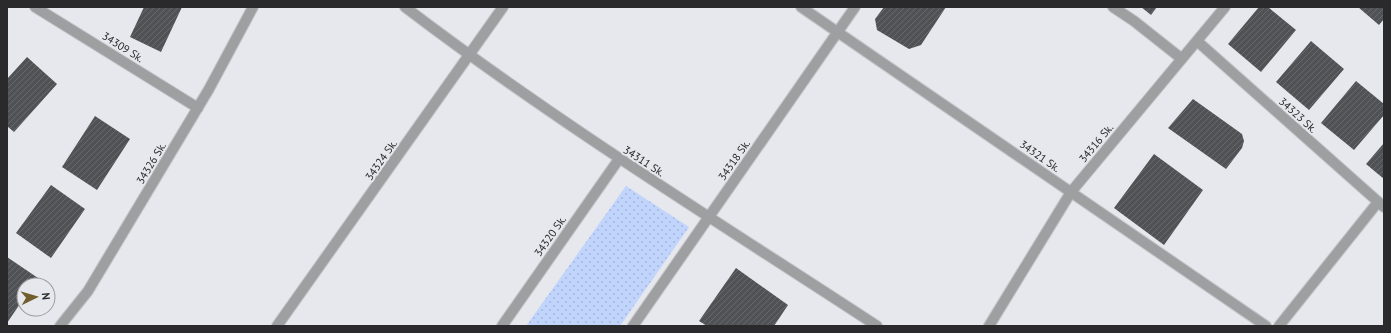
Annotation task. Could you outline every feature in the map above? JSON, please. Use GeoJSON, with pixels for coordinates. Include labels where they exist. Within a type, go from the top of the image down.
{"type":"FeatureCollection","features":[{"type":"Feature","properties":{"kind":"street","name":"34309 Sk."},"geometry":{"type":"LineString","coordinates":[[35,7],[198,108]]}},
{"type":"Feature","properties":{"kind":"street","name":"34326 Sk."},"geometry":{"type":"LineString","coordinates":[[60,326],[88,291],[198,108],[253,7]]}},
{"type":"Feature","properties":{"kind":"street","name":"34311 Sk."},"geometry":{"type":"LineString","coordinates":[[404,7],[469,56],[619,159],[877,326]]}},
{"type":"Feature","properties":{"kind":"street","name":"34324 Sk."},"geometry":{"type":"LineString","coordinates":[[277,326],[503,7]]}},
{"type":"Feature","properties":{"kind":"street","name":"34321 Sk."},"geometry":{"type":"LineString","coordinates":[[801,7],[1266,326]]}},
{"type":"Feature","properties":{"kind":"street","name":"34318 Sk."},"geometry":{"type":"LineString","coordinates":[[633,326],[855,7]]}},
{"type":"Feature","properties":{"kind":"street"},"geometry":{"type":"LineString","coordinates":[[1113,7],[1134,21],[1182,59]]}},
{"type":"Feature","properties":{"kind":"street","name":"34316 Sk."},"geometry":{"type":"LineString","coordinates":[[989,326],[1071,192],[1225,7]]}},
{"type":"Feature","properties":{"kind":"street","name":"34323 Sk."},"geometry":{"type":"LineString","coordinates":[[1197,41],[1381,205]]}},
{"type":"Feature","properties":{"kind":"street","name":"34320 Sk."},"geometry":{"type":"LineString","coordinates":[[502,326],[619,159]]}},
{"type":"Feature","properties":{"kind":"street"},"geometry":{"type":"LineString","coordinates":[[1279,326],[1381,205]]}},
{"type":"Feature","properties":{"kind":"shaded area"},"geometry":{"type":"Polygon","coordinates":[[[626,186],[689,227],[620,326],[526,326],[626,186]]]}},
{"type":"Feature","properties":{"kind":"building"},"geometry":{"type":"Polygon","coordinates":[[[144,7],[182,7],[161,52],[130,37],[144,7]]]}},
{"type":"Feature","properties":{"kind":"building"},"geometry":{"type":"Polygon","coordinates":[[[884,7],[946,7],[921,45],[909,49],[877,30],[875,19],[884,7]]]}},
{"type":"Feature","properties":{"kind":"building"},"geometry":{"type":"Polygon","coordinates":[[[1141,7],[1157,7],[1151,15],[1141,7]]]}},
{"type":"Feature","properties":{"kind":"building"},"geometry":{"type":"Polygon","coordinates":[[[1259,7],[1268,7],[1296,30],[1261,72],[1228,44],[1259,7]]]}},
{"type":"Feature","properties":{"kind":"building"},"geometry":{"type":"Polygon","coordinates":[[[1358,7],[1384,7],[1384,19],[1379,25],[1358,7]]]}},
{"type":"Feature","properties":{"kind":"building"},"geometry":{"type":"Polygon","coordinates":[[[1311,41],[1344,69],[1309,110],[1276,82],[1311,41]]]}},
{"type":"Feature","properties":{"kind":"building"},"geometry":{"type":"Polygon","coordinates":[[[27,57],[57,84],[14,132],[7,126],[7,79],[27,57]]]}},
{"type":"Feature","properties":{"kind":"building"},"geometry":{"type":"Polygon","coordinates":[[[1356,81],[1384,104],[1384,115],[1354,150],[1321,123],[1356,81]]]}},
{"type":"Feature","properties":{"kind":"building"},"geometry":{"type":"Polygon","coordinates":[[[1193,99],[1242,134],[1244,141],[1242,148],[1226,169],[1168,128],[1193,99]]]}},
{"type":"Feature","properties":{"kind":"building"},"geometry":{"type":"Polygon","coordinates":[[[95,116],[130,139],[97,190],[62,167],[95,116]]]}},
{"type":"Feature","properties":{"kind":"building"},"geometry":{"type":"Polygon","coordinates":[[[1384,143],[1384,179],[1366,164],[1384,143]]]}},
{"type":"Feature","properties":{"kind":"building"},"geometry":{"type":"Polygon","coordinates":[[[1154,154],[1203,190],[1164,245],[1114,208],[1154,154]]]}},
{"type":"Feature","properties":{"kind":"building"},"geometry":{"type":"Polygon","coordinates":[[[51,185],[85,209],[51,258],[16,233],[51,185]]]}},
{"type":"Feature","properties":{"kind":"building"},"geometry":{"type":"Polygon","coordinates":[[[7,257],[37,277],[16,277],[16,310],[7,323],[7,257]]]}},
{"type":"Feature","properties":{"kind":"building"},"geometry":{"type":"Polygon","coordinates":[[[736,268],[788,305],[774,326],[707,326],[699,321],[736,268]]]}}]}
